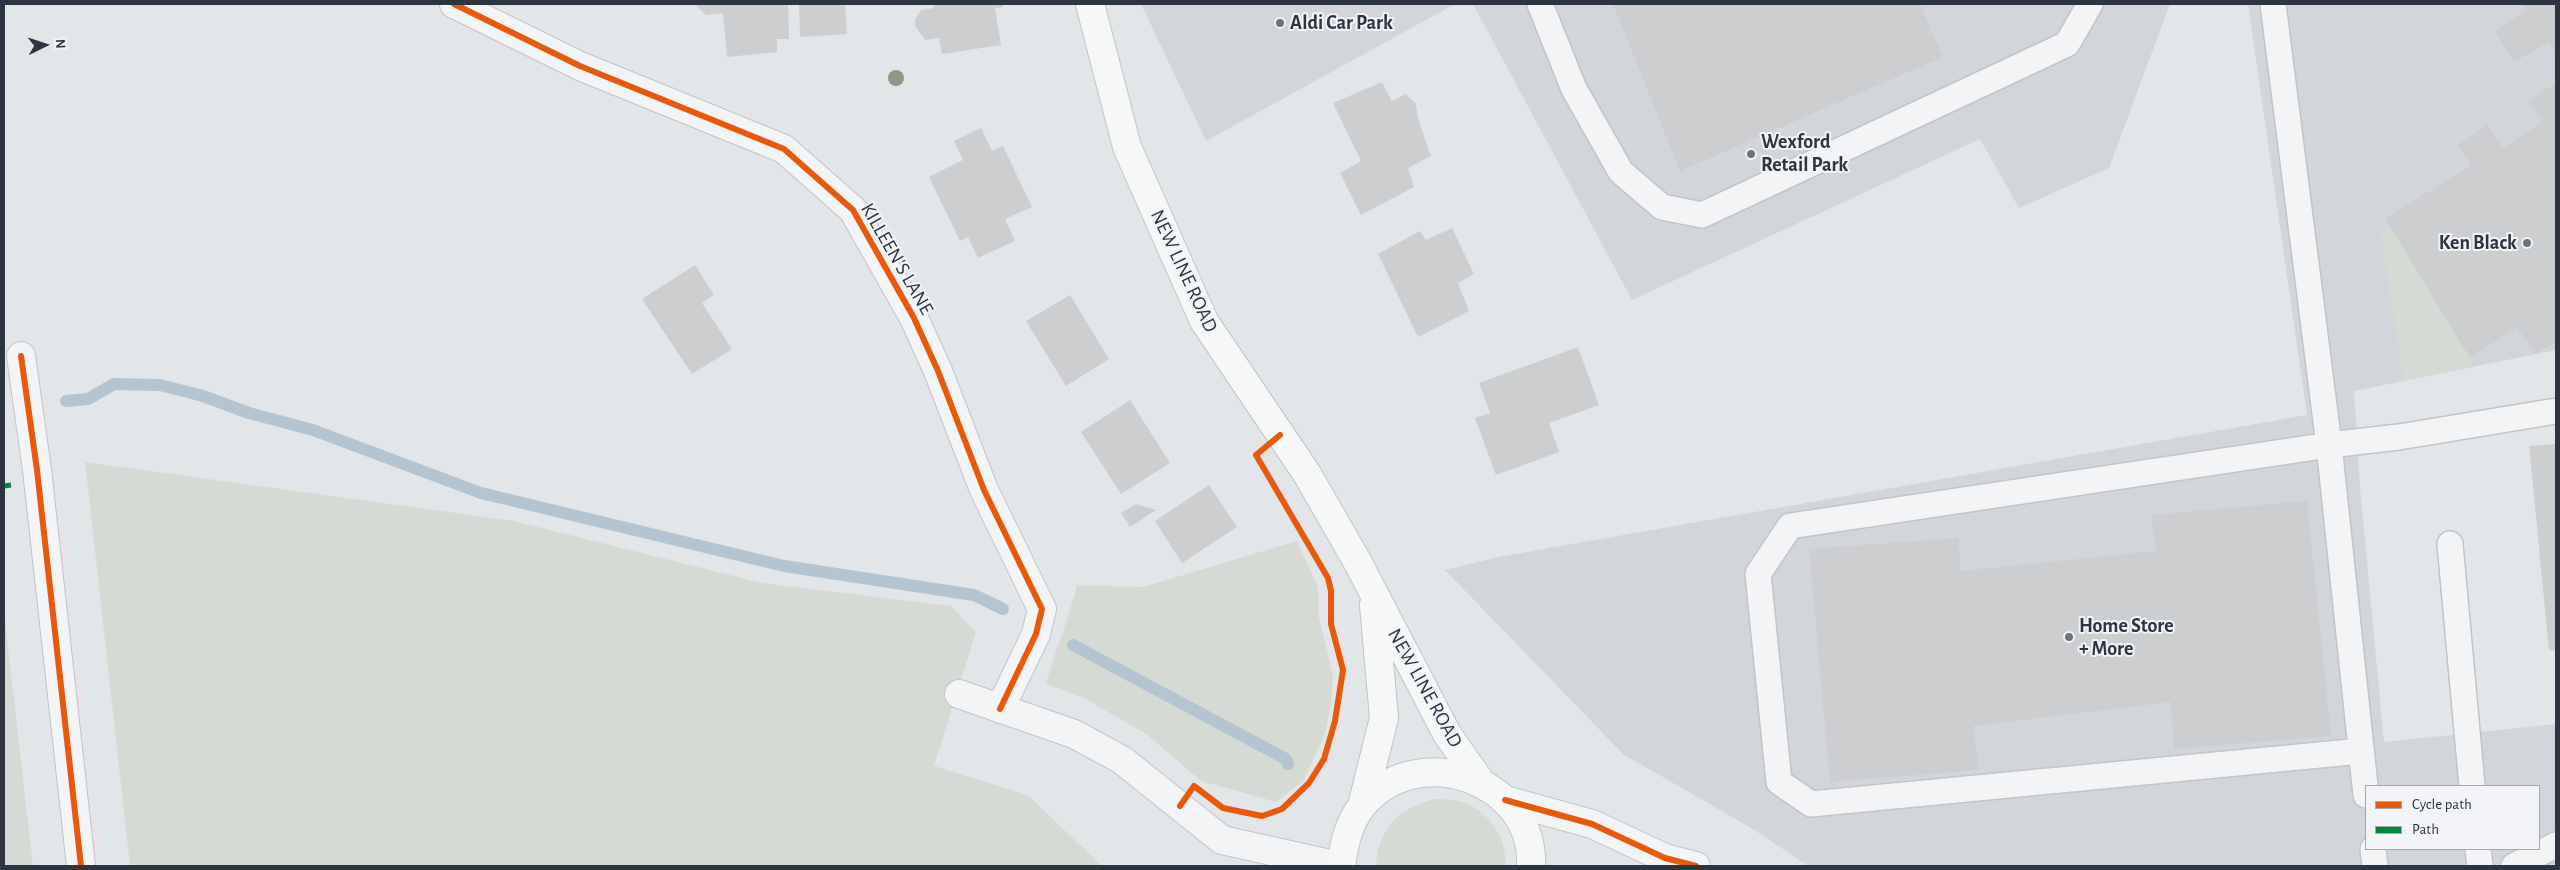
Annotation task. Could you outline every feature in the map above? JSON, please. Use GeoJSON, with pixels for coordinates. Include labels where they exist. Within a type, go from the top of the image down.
{"type":"FeatureCollection","features":[{"type":"Feature","properties":{"kind":"main road","name":"NEW LINE ROAD"},"geometry":{"type":"LineString","coordinates":[[1090,4],[1127,147],[1204,320],[1307,474],[1374,594],[1448,734],[1480,781]]}},
{"type":"Feature","properties":{"kind":"main road","name":"NEW LINE ROAD"},"geometry":{"type":"LineString","coordinates":[[1362,806],[1384,718],[1374,594]]}},
{"type":"Feature","properties":{"kind":"main road"},"geometry":{"type":"LineString","coordinates":[[1340,866],[1346,834],[1362,806],[1387,785],[1418,773],[1450,772],[1480,781],[1505,800],[1523,826],[1531,857],[1531,866]]}},
{"type":"Feature","properties":{"kind":"street","name":"KILLEEN'S LANE"},"geometry":{"type":"LineString","coordinates":[[454,4],[580,66],[784,150],[854,210],[914,318],[938,372],[984,490],[1042,609],[1036,634],[1000,709]]}},
{"type":"Feature","properties":{"kind":"street"},"geometry":{"type":"LineString","coordinates":[[21,356],[37,470],[81,866]]}},
{"type":"Feature","properties":{"kind":"street"},"geometry":{"type":"LineString","coordinates":[[959,694],[1074,734],[1122,760],[1222,840],[1340,866]]}},
{"type":"Feature","properties":{"kind":"street"},"geometry":{"type":"LineString","coordinates":[[1505,800],[1592,824],[1655,862],[1696,866]]}},
{"type":"Feature","properties":{"kind":"lane"},"geometry":{"type":"LineString","coordinates":[[1540,4],[1574,89],[1620,172],[1662,207],[1702,215],[2067,44],[2090,4]]}},
{"type":"Feature","properties":{"kind":"lane"},"geometry":{"type":"LineString","coordinates":[[2273,4],[2329,445],[2365,786]]}},
{"type":"Feature","properties":{"kind":"lane"},"geometry":{"type":"LineString","coordinates":[[2361,751],[1811,804],[1779,782],[1758,574],[1790,526],[2329,445],[2399,437],[2556,410]]}},
{"type":"Feature","properties":{"kind":"lane"},"geometry":{"type":"LineString","coordinates":[[2450,544],[2472,785]]}},
{"type":"Feature","properties":{"kind":"lane"},"geometry":{"type":"LineString","coordinates":[[2514,866],[2556,845]]}},
{"type":"Feature","properties":{"kind":"lane"},"geometry":{"type":"LineString","coordinates":[[2373,850],[2375,866]]}},
{"type":"Feature","properties":{"kind":"lane"},"geometry":{"type":"LineString","coordinates":[[2478,850],[2480,866]]}},
{"type":"Feature","properties":{"kind":"shaded area"},"geometry":{"type":"Polygon","coordinates":[[[1141,4],[1455,4],[1206,141],[1141,4]]]}},
{"type":"Feature","properties":{"kind":"shaded area","name":"Wexford Retail Park"},"geometry":{"type":"Polygon","coordinates":[[[1473,4],[2170,4],[2109,168],[2019,208],[1980,139],[1632,300],[1473,4]]]}},
{"type":"Feature","properties":{"kind":"shaded area"},"geometry":{"type":"Polygon","coordinates":[[[2248,4],[2556,4],[2556,350],[2354,391],[2360,487],[2384,742],[2556,724],[2556,866],[1808,866],[1756,831],[1623,754],[1445,570],[1498,557],[2307,415],[2248,4]]]}},
{"type":"Feature","properties":{"kind":"shaded area"},"geometry":{"type":"Polygon","coordinates":[[[2385,230],[2392,230],[2470,358],[2468,368],[2404,381],[2381,235],[2385,230]]]}},
{"type":"Feature","properties":{"kind":"shaded area"},"geometry":{"type":"Polygon","coordinates":[[[85,462],[514,521],[762,583],[951,606],[976,632],[934,766],[1028,795],[1102,866],[130,866],[85,462]]]}},
{"type":"Feature","properties":{"kind":"shaded area"},"geometry":{"type":"Polygon","coordinates":[[[1297,541],[1318,587],[1319,617],[1333,676],[1331,704],[1325,734],[1304,780],[1276,802],[1201,781],[1146,734],[1084,698],[1046,684],[1077,585],[1143,587],[1297,541]]]}},
{"type":"Feature","properties":{"kind":"shaded area"},"geometry":{"type":"Polygon","coordinates":[[[4,612],[33,866],[4,866],[4,612]]]}},
{"type":"Feature","properties":{"kind":"shaded area"},"geometry":{"type":"Polygon","coordinates":[[[1435,799],[1466,803],[1485,815],[1499,834],[1503,844],[1505,866],[1376,866],[1381,840],[1393,821],[1411,808],[1435,799]]]}},
{"type":"Feature","properties":{"kind":"building"},"geometry":{"type":"Polygon","coordinates":[[[695,4],[788,4],[789,39],[777,39],[777,52],[727,57],[723,13],[706,15],[695,4]]]}},
{"type":"Feature","properties":{"kind":"building"},"geometry":{"type":"Polygon","coordinates":[[[799,4],[845,4],[847,34],[800,37],[799,4]]]}},
{"type":"Feature","properties":{"kind":"building"},"geometry":{"type":"Polygon","coordinates":[[[933,4],[1003,4],[1003,7],[995,8],[1001,45],[942,54],[939,38],[925,40],[915,26],[915,20],[921,10],[934,8],[933,4]]]}},
{"type":"Feature","properties":{"kind":"building"},"geometry":{"type":"Polygon","coordinates":[[[1613,4],[1920,4],[1943,57],[1680,171],[1613,4]]]}},
{"type":"Feature","properties":{"kind":"building"},"geometry":{"type":"Polygon","coordinates":[[[2523,4],[2556,4],[2556,54],[2549,42],[2514,62],[2495,31],[2527,10],[2523,4]]]}},
{"type":"Feature","properties":{"kind":"building"},"geometry":{"type":"Polygon","coordinates":[[[1382,82],[1392,101],[1406,94],[1416,104],[1418,119],[1431,156],[1408,168],[1414,187],[1361,215],[1340,173],[1361,161],[1333,103],[1382,82]]]}},
{"type":"Feature","properties":{"kind":"building"},"geometry":{"type":"Polygon","coordinates":[[[2556,83],[2556,342],[2535,354],[2517,327],[2470,358],[2385,218],[2471,166],[2458,145],[2487,125],[2503,148],[2543,121],[2528,101],[2556,83]]]}},
{"type":"Feature","properties":{"kind":"building"},"geometry":{"type":"Polygon","coordinates":[[[981,128],[992,151],[1003,146],[1032,207],[1005,219],[1015,241],[978,258],[968,237],[960,241],[929,177],[963,160],[954,141],[981,128]]]}},
{"type":"Feature","properties":{"kind":"building"},"geometry":{"type":"Polygon","coordinates":[[[1452,228],[1474,274],[1458,283],[1469,311],[1418,337],[1378,254],[1420,231],[1426,240],[1452,228]]]}},
{"type":"Feature","properties":{"kind":"building"},"geometry":{"type":"Polygon","coordinates":[[[695,265],[714,295],[702,303],[732,349],[692,374],[642,299],[695,265]]]}},
{"type":"Feature","properties":{"kind":"building"},"geometry":{"type":"Polygon","coordinates":[[[1070,295],[1109,359],[1066,386],[1026,321],[1070,295]]]}},
{"type":"Feature","properties":{"kind":"building"},"geometry":{"type":"Polygon","coordinates":[[[1578,347],[1599,405],[1549,423],[1559,452],[1496,475],[1475,418],[1490,413],[1479,383],[1578,347]]]}},
{"type":"Feature","properties":{"kind":"building"},"geometry":{"type":"Polygon","coordinates":[[[1130,400],[1170,463],[1121,494],[1081,432],[1130,400]]]}},
{"type":"Feature","properties":{"kind":"building"},"geometry":{"type":"Polygon","coordinates":[[[2556,444],[2556,650],[2549,650],[2529,446],[2556,444]]]}},
{"type":"Feature","properties":{"kind":"building"},"geometry":{"type":"Polygon","coordinates":[[[1209,485],[1237,527],[1182,563],[1155,521],[1209,485]]]}},
{"type":"Feature","properties":{"kind":"building","name":"Home Store + More"},"geometry":{"type":"Polygon","coordinates":[[[2307,501],[2331,736],[2174,749],[2171,702],[1973,726],[1979,770],[1830,782],[1809,549],[1959,538],[1960,571],[2156,551],[2151,515],[2307,501]]]}},
{"type":"Feature","properties":{"kind":"building"},"geometry":{"type":"Polygon","coordinates":[[[1136,504],[1156,510],[1130,527],[1121,513],[1136,504]]]}},
{"type":"Feature","properties":{"kind":"waterway"},"geometry":{"type":"LineString","coordinates":[[66,401],[88,399],[114,384],[160,385],[203,396],[249,413],[313,430],[481,493],[784,566],[974,595],[1003,609]]}},
{"type":"Feature","properties":{"kind":"waterway"},"geometry":{"type":"LineString","coordinates":[[1073,645],[1286,759],[1288,764]]}},
{"type":"Feature","properties":{"kind":"marked path"},"geometry":{"type":"LineString","coordinates":[[4,486],[11,485]]}},
{"type":"Feature","properties":{"kind":"cycle path"},"geometry":{"type":"LineString","coordinates":[[454,4],[580,66],[784,149],[853,210],[914,318],[938,371],[984,490],[1042,609],[1036,634],[1000,709]]}},
{"type":"Feature","properties":{"kind":"cycle path"},"geometry":{"type":"LineString","coordinates":[[21,356],[37,470],[81,866]]}},
{"type":"Feature","properties":{"kind":"cycle path"},"geometry":{"type":"LineString","coordinates":[[1180,806],[1194,786],[1223,808],[1262,816],[1282,809],[1309,783],[1324,759],[1335,721],[1343,670],[1331,624],[1331,591],[1328,578],[1256,455],[1280,435]]}},
{"type":"Feature","properties":{"kind":"cycle path"},"geometry":{"type":"LineString","coordinates":[[1505,800],[1592,824],[1665,858],[1696,866]]}},
{"type":"Feature","properties":{"kind":"place","name":"Aldi Car Park"},"geometry":{"type":"Point","coordinates":[1280,23]}},
{"type":"Feature","properties":{"kind":"place","name":"Wexford Retail Park"},"geometry":{"type":"Point","coordinates":[1751,154]}},
{"type":"Feature","properties":{"kind":"place","name":"Ken Black"},"geometry":{"type":"Point","coordinates":[2527,243]}},
{"type":"Feature","properties":{"kind":"place","name":"Home Store + More"},"geometry":{"type":"Point","coordinates":[2069,637]}}]}
